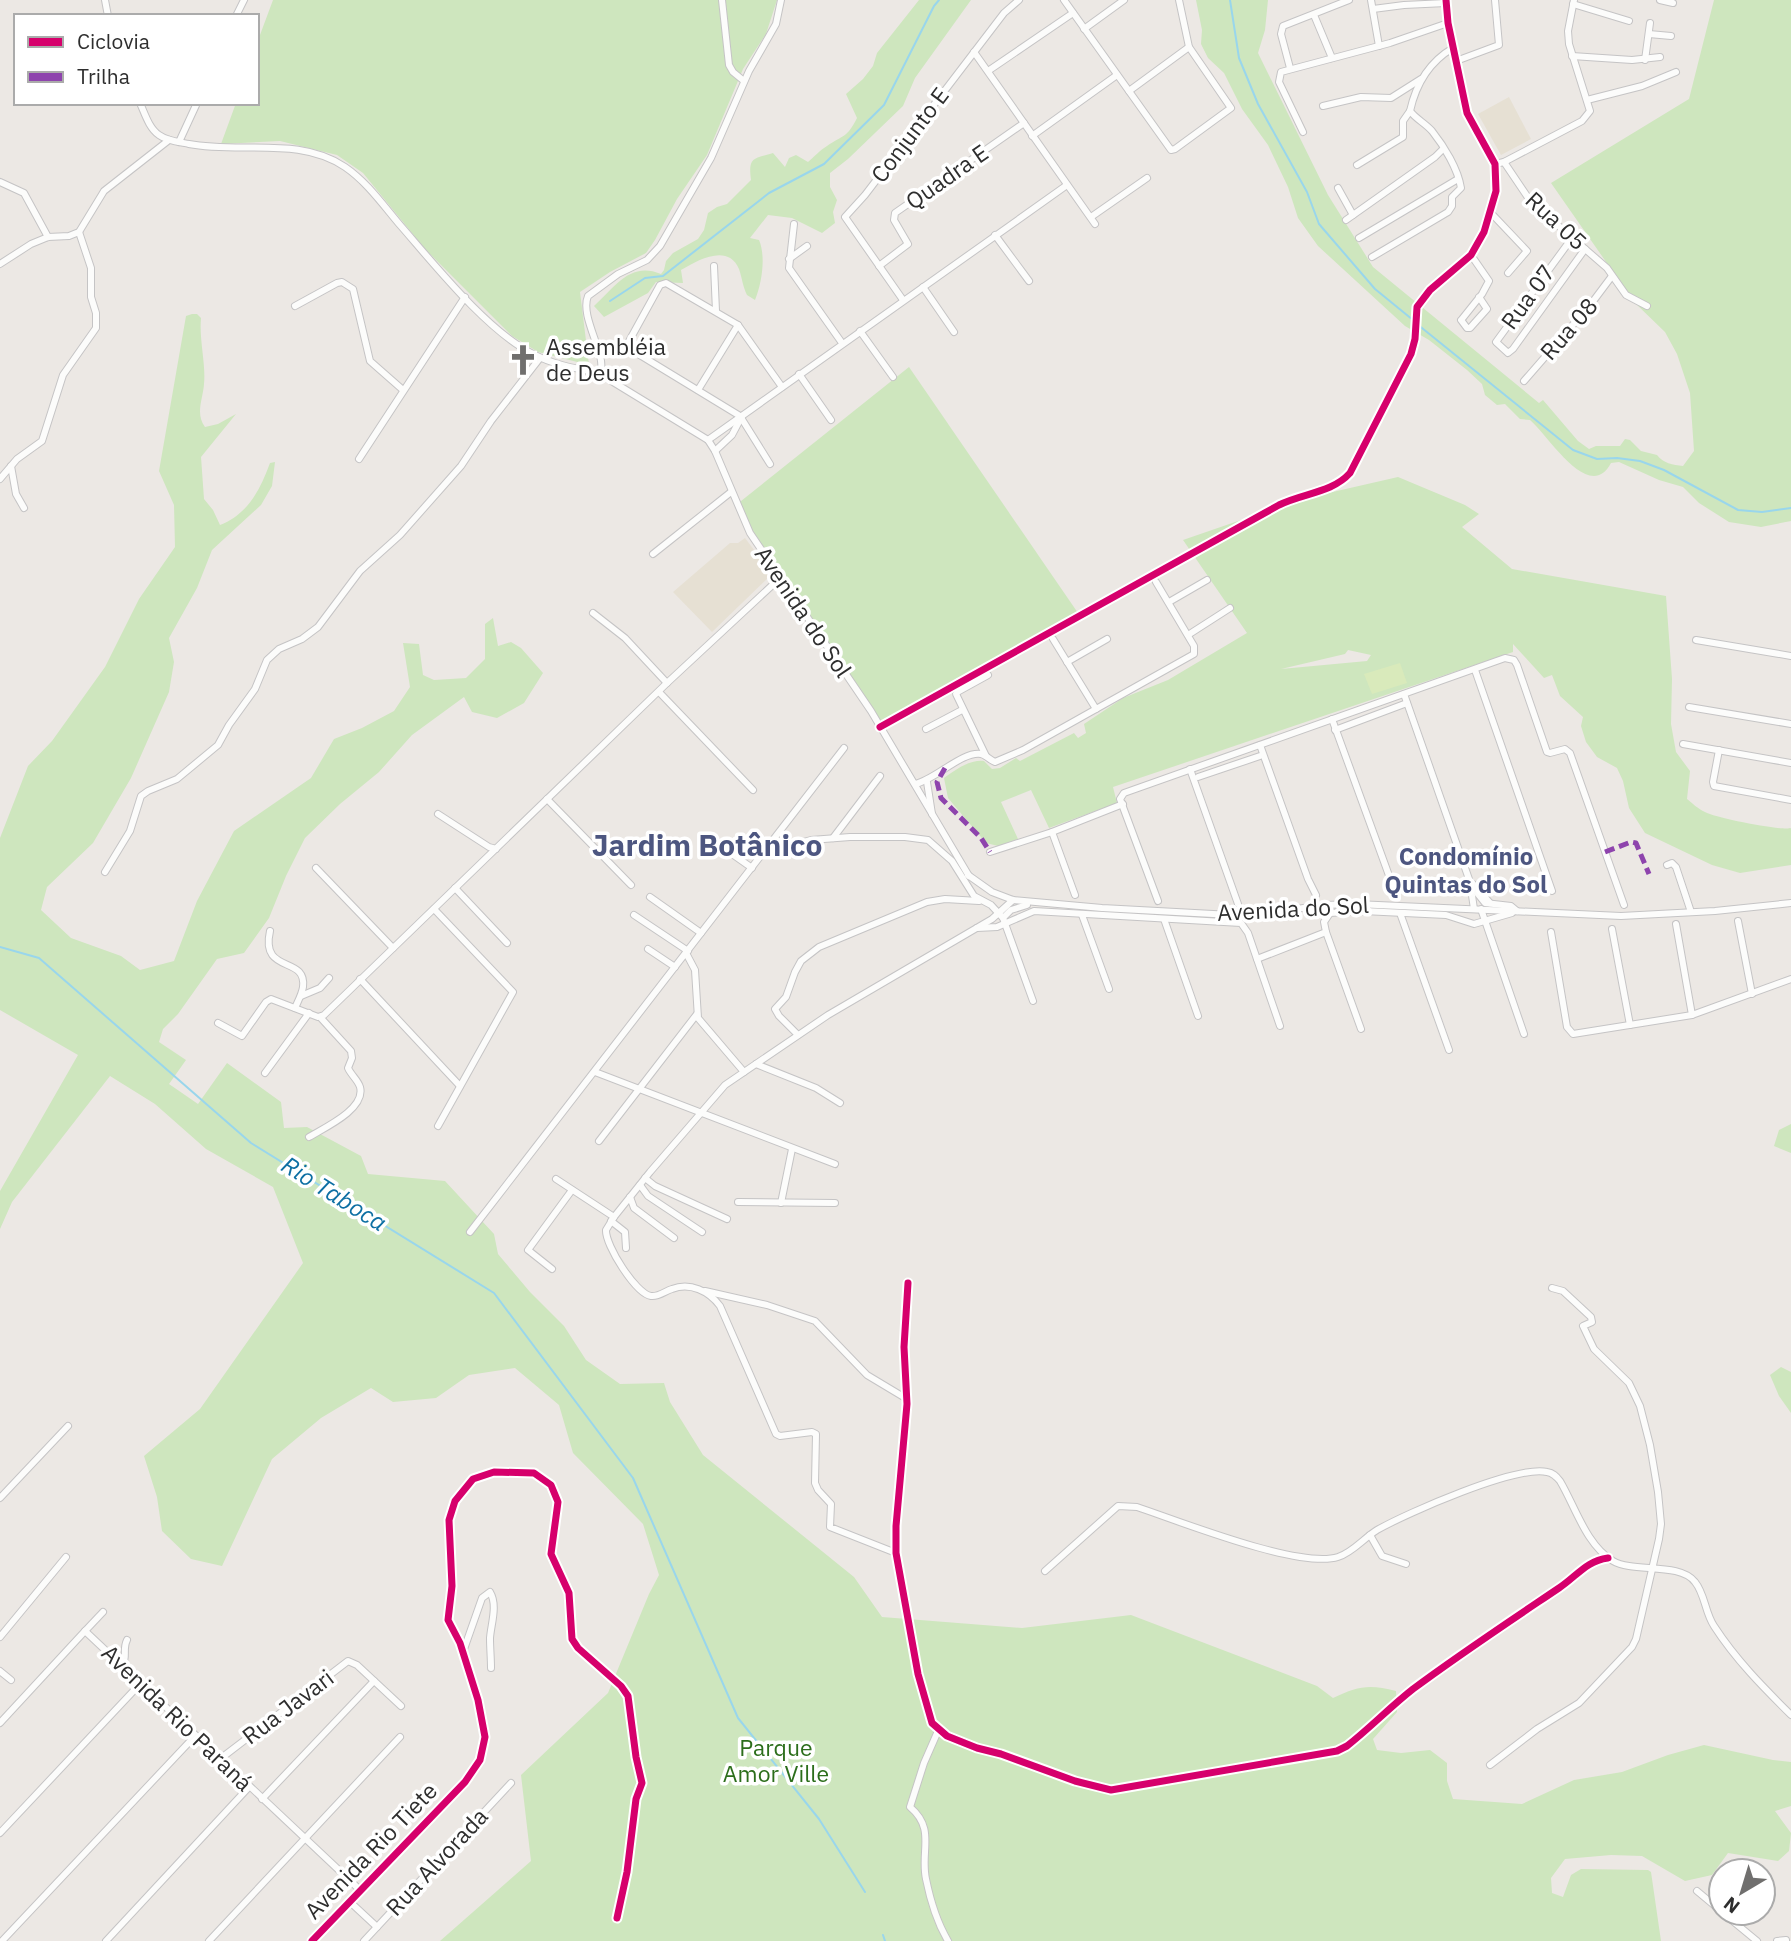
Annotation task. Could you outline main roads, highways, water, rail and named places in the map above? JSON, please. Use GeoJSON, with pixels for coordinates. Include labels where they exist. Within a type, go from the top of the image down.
{"type":"FeatureCollection","features":[{"type":"Feature","properties":{"kind":"waterway"},"geometry":{"type":"LineString","coordinates":[[610,301],[645,278],[663,276],[769,193],[824,164],[884,105],[939,0]]}},
{"type":"Feature","properties":{"kind":"waterway"},"geometry":{"type":"LineString","coordinates":[[1230,0],[1239,58],[1258,104],[1307,192],[1319,224],[1375,289],[1413,320]]}},
{"type":"Feature","properties":{"kind":"waterway"},"geometry":{"type":"LineString","coordinates":[[1417,324],[1573,450],[1597,459],[1640,461],[1664,470],[1738,510],[1762,512],[1791,508]]}},
{"type":"Feature","properties":{"kind":"waterway","name":"Rio Taboca"},"geometry":{"type":"LineString","coordinates":[[0,947],[39,958],[251,1143],[494,1293],[633,1478],[738,1718],[819,1819],[865,1892]]}},
{"type":"Feature","properties":{"kind":"waterway"},"geometry":{"type":"LineString","coordinates":[[883,1935],[885,1941]]}},
{"type":"Feature","properties":{"kind":"place","name":"Assembléia de Deus"},"geometry":{"type":"Point","coordinates":[523,360]}},
{"type":"Feature","properties":{"kind":"district","name":"Jardim Botânico"},"geometry":{"type":"Point","coordinates":[707,846]}},
{"type":"Feature","properties":{"kind":"district","name":"Condomínio Quintas do Sol"},"geometry":{"type":"Point","coordinates":[1466,871]}},
{"type":"Feature","properties":{"kind":"park label","name":"Parque Amor Ville"},"geometry":{"type":"Point","coordinates":[776,1761]}}]}
